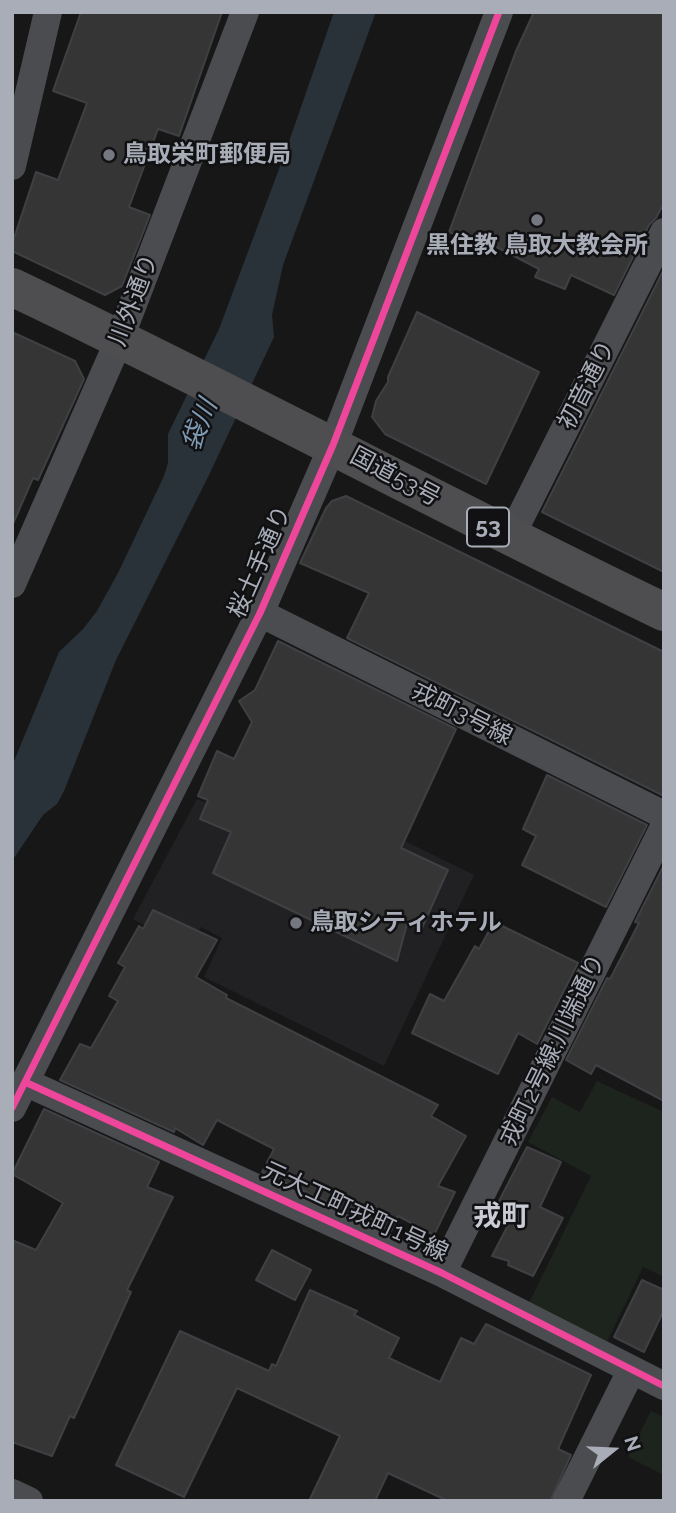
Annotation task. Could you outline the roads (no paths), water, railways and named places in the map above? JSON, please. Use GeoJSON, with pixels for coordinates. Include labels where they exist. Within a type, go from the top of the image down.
{"type":"FeatureCollection","features":[{"type":"Feature","properties":{"kind":"highway","name":"国道53号"},"geometry":{"type":"LineString","coordinates":[[12,287],[324,441],[510,538],[664,612]]}},
{"type":"Feature","properties":{"kind":"street"},"geometry":{"type":"LineString","coordinates":[[12,166],[48,12]]}},
{"type":"Feature","properties":{"kind":"street","name":"川外通り"},"geometry":{"type":"LineString","coordinates":[[12,584],[130,344],[245,12]]}},
{"type":"Feature","properties":{"kind":"street","name":"桜土手通り"},"geometry":{"type":"LineString","coordinates":[[12,1108],[260,613],[324,441],[499,12]]}},
{"type":"Feature","properties":{"kind":"street","name":"初音通り"},"geometry":{"type":"LineString","coordinates":[[510,538],[664,232]]}},
{"type":"Feature","properties":{"kind":"street","name":"戎町3号線"},"geometry":{"type":"LineString","coordinates":[[260,613],[664,815]]}},
{"type":"Feature","properties":{"kind":"street","name":"戎町2号線;川端通り"},"geometry":{"type":"LineString","coordinates":[[442,1273],[664,827]]}},
{"type":"Feature","properties":{"kind":"street","name":"元大工町戎町1号線"},"geometry":{"type":"LineString","coordinates":[[25,1082],[442,1273],[664,1386]]}},
{"type":"Feature","properties":{"kind":"street"},"geometry":{"type":"LineString","coordinates":[[566,1501],[631,1371]]}},
{"type":"Feature","properties":{"kind":"street"},"geometry":{"type":"LineString","coordinates":[[12,1493],[29,1501]]}},
{"type":"Feature","properties":{"kind":"water","name":"袋川"},"geometry":{"type":"Polygon","coordinates":[[[334,12],[376,12],[283,265],[272,315],[274,337],[208,477],[116,660],[64,791],[57,804],[43,815],[12,861],[12,766],[59,652],[97,611],[164,476],[168,463],[168,434],[219,329],[334,12]]]}},
{"type":"Feature","properties":{"kind":"place","name":"鳥取栄町郵便局"},"geometry":{"type":"Point","coordinates":[109,155]}},
{"type":"Feature","properties":{"kind":"place","name":"黒住教 鳥取大教会所"},"geometry":{"type":"Point","coordinates":[537,220]}},
{"type":"Feature","properties":{"kind":"place","name":"鳥取シティホテル"},"geometry":{"type":"Point","coordinates":[296,923]}},
{"type":"Feature","properties":{"kind":"district","name":"戎町"},"geometry":{"type":"Point","coordinates":[501,1217]}}]}
